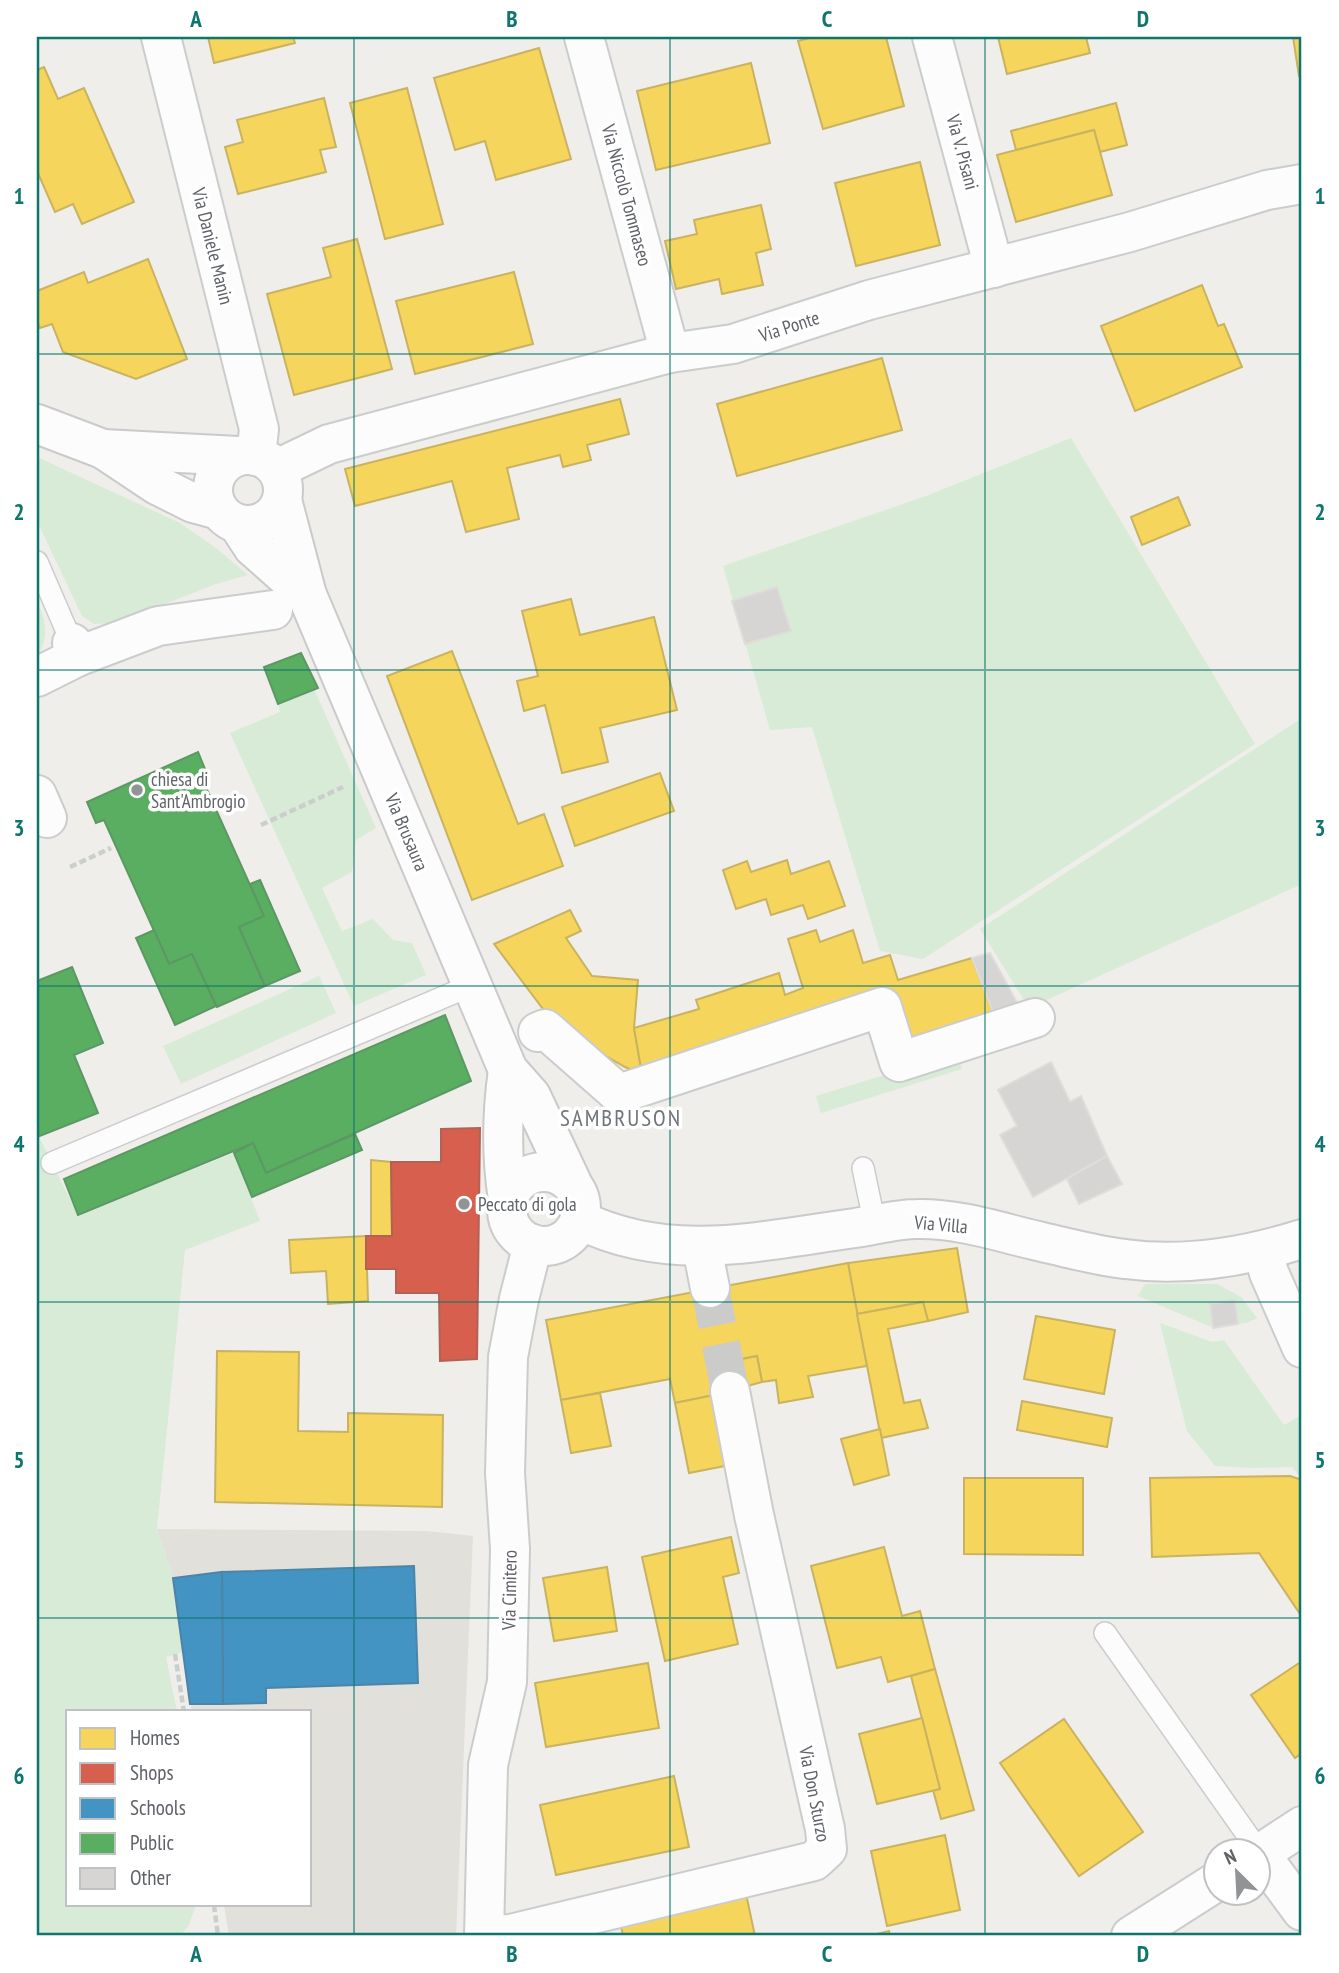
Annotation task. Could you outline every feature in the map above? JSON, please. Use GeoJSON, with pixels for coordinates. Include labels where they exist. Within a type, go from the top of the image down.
{"type":"FeatureCollection","features":[{"type":"Feature","properties":{"kind":"street","name":"Via Daniele Manin"},"geometry":{"type":"LineString","coordinates":[[160,37],[259,429],[263,470]]}},
{"type":"Feature","properties":{"kind":"street","name":"Via Niccolò Tommaseo"},"geometry":{"type":"LineString","coordinates":[[584,37],[670,354]]}},
{"type":"Feature","properties":{"kind":"street","name":"Via V. Pisani"},"geometry":{"type":"LineString","coordinates":[[932,37],[994,268]]}},
{"type":"Feature","properties":{"kind":"street","name":"Via Ponte"},"geometry":{"type":"LineString","coordinates":[[263,470],[328,444],[670,354],[733,344],[869,300],[1130,232],[1267,190],[1302,184]]}},
{"type":"Feature","properties":{"kind":"street"},"geometry":{"type":"LineString","coordinates":[[37,424],[103,449],[157,485],[249,526],[260,523],[277,510],[263,470]]}},
{"type":"Feature","properties":{"kind":"street"},"geometry":{"type":"LineString","coordinates":[[103,449],[263,470]]}},
{"type":"Feature","properties":{"kind":"street"},"geometry":{"type":"LineString","coordinates":[[228,517],[213,489],[220,469],[263,470]]}},
{"type":"Feature","properties":{"kind":"street","name":"Via Brusaura"},"geometry":{"type":"LineString","coordinates":[[263,470],[290,602]]}},
{"type":"Feature","properties":{"kind":"street","name":"Via Brusaura"},"geometry":{"type":"LineString","coordinates":[[228,517],[253,547],[290,602],[472,985],[508,1070],[531,1096],[580,1195],[580,1220]]}},
{"type":"Feature","properties":{"kind":"street"},"geometry":{"type":"LineString","coordinates":[[37,677],[76,649],[158,626],[290,602]]}},
{"type":"Feature","properties":{"kind":"street"},"geometry":{"type":"LineString","coordinates":[[538,1032],[545,1029],[618,1094],[882,1007],[899,1062],[1035,1018]]}},
{"type":"Feature","properties":{"kind":"street"},"geometry":{"type":"LineString","coordinates":[[508,1070],[503,1102],[504,1172],[509,1222],[517,1235],[543,1246],[558,1244],[570,1236],[580,1220]]}},
{"type":"Feature","properties":{"kind":"street"},"geometry":{"type":"LineString","coordinates":[[508,1199],[511,1188],[531,1173],[546,1171],[560,1174],[572,1183]]}},
{"type":"Feature","properties":{"kind":"street","name":"Via Villa"},"geometry":{"type":"LineString","coordinates":[[580,1220],[625,1239],[702,1247],[918,1219],[947,1221],[1126,1259],[1185,1261],[1223,1259],[1263,1252],[1302,1239]]}},
{"type":"Feature","properties":{"kind":"street","name":"Via Cimitero"},"geometry":{"type":"LineString","coordinates":[[484,1936],[488,1765],[506,1682],[510,1549],[505,1473],[509,1357],[519,1299],[533,1244]]}},
{"type":"Feature","properties":{"kind":"street"},"geometry":{"type":"LineString","coordinates":[[702,1247],[710,1288]]}},
{"type":"Feature","properties":{"kind":"street"},"geometry":{"type":"LineString","coordinates":[[1263,1252],[1269,1273],[1302,1348]]}},
{"type":"Feature","properties":{"kind":"street","name":"Via Don Sturzo"},"geometry":{"type":"LineString","coordinates":[[484,1936],[510,1934],[814,1861],[827,1849],[825,1829],[757,1528],[730,1391]]}},
{"type":"Feature","properties":{"kind":"street"},"geometry":{"type":"LineString","coordinates":[[1272,1845],[1302,1825]]}},
{"type":"Feature","properties":{"kind":"street"},"geometry":{"type":"LineString","coordinates":[[1272,1871],[1302,1911]]}},
{"type":"Feature","properties":{"kind":"street"},"geometry":{"type":"LineString","coordinates":[[1131,1936],[1202,1891]]}},
{"type":"Feature","properties":{"kind":"lane"},"geometry":{"type":"LineString","coordinates":[[37,562],[76,649]]}},
{"type":"Feature","properties":{"kind":"lane"},"geometry":{"type":"LineString","coordinates":[[52,1163],[472,985]]}},
{"type":"Feature","properties":{"kind":"lane"},"geometry":{"type":"LineString","coordinates":[[863,1168],[875,1225]]}},
{"type":"Feature","properties":{"kind":"lane"},"geometry":{"type":"LineString","coordinates":[[1105,1633],[1247,1836]]}},
{"type":"Feature","properties":{"kind":"path"},"geometry":{"type":"LineString","coordinates":[[261,825],[349,785]]}},
{"type":"Feature","properties":{"kind":"path"},"geometry":{"type":"LineString","coordinates":[[70,867],[111,848]]}},
{"type":"Feature","properties":{"kind":"path"},"geometry":{"type":"LineString","coordinates":[[175,1654],[184,1710]]}},
{"type":"Feature","properties":{"kind":"path"},"geometry":{"type":"LineString","coordinates":[[214,1906],[218,1936]]}},
{"type":"Feature","properties":{"kind":"shaded area"},"geometry":{"type":"Polygon","coordinates":[[[157,1529],[427,1531],[473,1536],[456,1936],[229,1936],[224,1906],[312,1906],[312,1710],[192,1710],[173,1578],[157,1529]]]}},
{"type":"Feature","properties":{"kind":"green space"},"geometry":{"type":"Polygon","coordinates":[[[1071,438],[1255,744],[923,959],[880,951],[812,727],[770,730],[723,566],[926,496],[1071,438]]]}},
{"type":"Feature","properties":{"kind":"green space"},"geometry":{"type":"Polygon","coordinates":[[[37,457],[180,523],[248,575],[216,584],[116,623],[94,624],[82,616],[37,521],[37,457]]]}},
{"type":"Feature","properties":{"kind":"green space"},"geometry":{"type":"Polygon","coordinates":[[[37,601],[45,632],[43,645],[37,654],[37,601]]]}},
{"type":"Feature","properties":{"kind":"green space"},"geometry":{"type":"Polygon","coordinates":[[[314,689],[376,828],[356,840],[352,872],[322,888],[342,931],[373,919],[393,940],[412,943],[426,975],[354,1006],[230,733],[280,712],[278,704],[314,689]]]}},
{"type":"Feature","properties":{"kind":"green space"},"geometry":{"type":"Polygon","coordinates":[[[1302,718],[1302,884],[1029,1008],[980,929],[1302,718]]]}},
{"type":"Feature","properties":{"kind":"green space"},"geometry":{"type":"Polygon","coordinates":[[[319,976],[336,1013],[181,1084],[163,1046],[319,976]]]}},
{"type":"Feature","properties":{"kind":"green space"},"geometry":{"type":"Polygon","coordinates":[[[956,1053],[962,1069],[821,1113],[816,1096],[956,1053]]]}},
{"type":"Feature","properties":{"kind":"green space"},"geometry":{"type":"Polygon","coordinates":[[[37,1137],[78,1215],[234,1153],[260,1221],[185,1250],[157,1529],[173,1578],[183,1652],[166,1657],[177,1710],[66,1710],[66,1906],[196,1906],[189,1925],[180,1936],[37,1936],[37,1137]]]}},
{"type":"Feature","properties":{"kind":"green space"},"geometry":{"type":"Polygon","coordinates":[[[1145,1284],[1217,1284],[1241,1297],[1257,1318],[1247,1323],[1209,1326],[1138,1296],[1145,1284]]]}},
{"type":"Feature","properties":{"kind":"green space"},"geometry":{"type":"Polygon","coordinates":[[[1160,1323],[1212,1342],[1224,1340],[1284,1425],[1300,1416],[1302,1479],[1292,1467],[1215,1466],[1187,1431],[1160,1323]]]}},
{"type":"Feature","properties":{"kind":"building: Homes"},"geometry":{"type":"Polygon","coordinates":[[[208,37],[293,37],[295,43],[214,63],[208,37]]]}},
{"type":"Feature","properties":{"kind":"building: Homes"},"geometry":{"type":"Polygon","coordinates":[[[813,37],[886,37],[904,106],[823,129],[798,41],[813,37]]]}},
{"type":"Feature","properties":{"kind":"building: Homes"},"geometry":{"type":"Polygon","coordinates":[[[998,37],[1086,37],[1090,53],[1007,74],[998,37]]]}},
{"type":"Feature","properties":{"kind":"building: Homes"},"geometry":{"type":"Polygon","coordinates":[[[1293,37],[1302,37],[1302,76],[1299,76],[1293,37]]]}},
{"type":"Feature","properties":{"kind":"building: Homes"},"geometry":{"type":"Polygon","coordinates":[[[539,48],[571,159],[496,180],[485,141],[455,150],[434,78],[539,48]]]}},
{"type":"Feature","properties":{"kind":"building: Homes"},"geometry":{"type":"Polygon","coordinates":[[[751,63],[770,143],[656,170],[637,91],[751,63]]]}},
{"type":"Feature","properties":{"kind":"building: Homes"},"geometry":{"type":"Polygon","coordinates":[[[44,67],[58,99],[84,88],[134,202],[82,224],[73,204],[55,212],[37,171],[37,70],[44,67]]]}},
{"type":"Feature","properties":{"kind":"building: Homes"},"geometry":{"type":"Polygon","coordinates":[[[407,88],[443,224],[385,239],[350,103],[407,88]]]}},
{"type":"Feature","properties":{"kind":"building: Homes"},"geometry":{"type":"Polygon","coordinates":[[[324,98],[336,147],[320,150],[326,172],[238,194],[225,147],[243,142],[237,120],[324,98]]]}},
{"type":"Feature","properties":{"kind":"building: Homes"},"geometry":{"type":"Polygon","coordinates":[[[1116,103],[1127,145],[1100,152],[1094,130],[1016,150],[1011,131],[1116,103]]]}},
{"type":"Feature","properties":{"kind":"building: Homes"},"geometry":{"type":"Polygon","coordinates":[[[1094,130],[1112,195],[1016,222],[997,155],[1094,130]]]}},
{"type":"Feature","properties":{"kind":"building: Homes"},"geometry":{"type":"Polygon","coordinates":[[[920,162],[940,245],[856,266],[835,183],[920,162]]]}},
{"type":"Feature","properties":{"kind":"building: Homes"},"geometry":{"type":"Polygon","coordinates":[[[761,205],[771,249],[756,253],[763,285],[722,294],[719,279],[676,289],[665,241],[697,234],[694,220],[761,205]]]}},
{"type":"Feature","properties":{"kind":"building: Homes"},"geometry":{"type":"Polygon","coordinates":[[[357,239],[392,369],[294,395],[267,294],[331,277],[323,248],[357,239]]]}},
{"type":"Feature","properties":{"kind":"building: Homes"},"geometry":{"type":"Polygon","coordinates":[[[148,259],[187,359],[136,379],[63,352],[52,324],[40,328],[37,320],[37,291],[84,272],[88,283],[148,259]]]}},
{"type":"Feature","properties":{"kind":"building: Homes"},"geometry":{"type":"Polygon","coordinates":[[[514,272],[533,344],[415,374],[396,301],[514,272]]]}},
{"type":"Feature","properties":{"kind":"building: Homes"},"geometry":{"type":"Polygon","coordinates":[[[1202,285],[1218,326],[1224,324],[1242,367],[1135,411],[1101,326],[1202,285]]]}},
{"type":"Feature","properties":{"kind":"building: Homes"},"geometry":{"type":"Polygon","coordinates":[[[882,358],[902,430],[737,476],[717,404],[882,358]]]}},
{"type":"Feature","properties":{"kind":"building: Homes"},"geometry":{"type":"Polygon","coordinates":[[[620,399],[629,434],[587,445],[591,460],[563,467],[560,455],[507,468],[519,519],[466,532],[452,481],[355,506],[345,469],[620,399]]]}},
{"type":"Feature","properties":{"kind":"building: Homes"},"geometry":{"type":"Polygon","coordinates":[[[1178,497],[1190,525],[1142,545],[1131,517],[1178,497]]]}},
{"type":"Feature","properties":{"kind":"building: Homes"},"geometry":{"type":"Polygon","coordinates":[[[571,599],[580,635],[654,617],[677,710],[600,728],[608,762],[562,773],[545,705],[524,711],[517,681],[538,676],[522,611],[571,599]]]}},
{"type":"Feature","properties":{"kind":"building: Homes"},"geometry":{"type":"Polygon","coordinates":[[[452,651],[518,824],[544,814],[563,866],[472,900],[387,676],[452,651]]]}},
{"type":"Feature","properties":{"kind":"building: Homes"},"geometry":{"type":"Polygon","coordinates":[[[660,773],[674,811],[575,846],[562,807],[660,773]]]}},
{"type":"Feature","properties":{"kind":"building: Homes"},"geometry":{"type":"Polygon","coordinates":[[[787,860],[791,874],[829,861],[845,906],[808,919],[803,905],[771,915],[766,899],[736,909],[723,870],[747,861],[751,872],[787,860]]]}},
{"type":"Feature","properties":{"kind":"building: Homes"},"geometry":{"type":"Polygon","coordinates":[[[570,910],[581,931],[566,938],[592,976],[638,980],[634,1028],[642,1074],[573,1037],[549,1017],[494,944],[570,910]]]}},
{"type":"Feature","properties":{"kind":"building: Homes"},"geometry":{"type":"Polygon","coordinates":[[[816,930],[820,942],[853,930],[863,963],[890,955],[898,980],[972,958],[996,1020],[911,1044],[892,995],[642,1074],[634,1028],[699,1009],[696,1000],[779,973],[785,995],[803,988],[788,939],[816,930]]]}},
{"type":"Feature","properties":{"kind":"building: Homes"},"geometry":{"type":"Polygon","coordinates":[[[371,1160],[391,1162],[392,1236],[371,1236],[371,1160]]]}},
{"type":"Feature","properties":{"kind":"building: Homes"},"geometry":{"type":"Polygon","coordinates":[[[366,1236],[368,1301],[328,1304],[326,1271],[291,1273],[289,1240],[366,1236]]]}},
{"type":"Feature","properties":{"kind":"building: Homes"},"geometry":{"type":"Polygon","coordinates":[[[957,1248],[968,1312],[928,1321],[923,1302],[857,1314],[848,1263],[957,1248]]]}},
{"type":"Feature","properties":{"kind":"building: Homes"},"geometry":{"type":"Polygon","coordinates":[[[848,1263],[867,1366],[808,1376],[813,1397],[779,1403],[776,1380],[762,1382],[757,1356],[708,1366],[714,1395],[675,1403],[670,1379],[561,1400],[546,1320],[848,1263]]]}},
{"type":"Feature","properties":{"kind":"building: Homes"},"geometry":{"type":"Polygon","coordinates":[[[923,1302],[928,1321],[888,1329],[904,1403],[920,1400],[928,1428],[881,1438],[857,1314],[923,1302]]]}},
{"type":"Feature","properties":{"kind":"building: Homes"},"geometry":{"type":"Polygon","coordinates":[[[1036,1316],[1115,1330],[1104,1394],[1024,1379],[1036,1316]]]}},
{"type":"Feature","properties":{"kind":"building: Homes"},"geometry":{"type":"Polygon","coordinates":[[[217,1351],[299,1352],[298,1431],[348,1432],[348,1413],[443,1415],[442,1507],[215,1502],[217,1351]]]}},
{"type":"Feature","properties":{"kind":"building: Homes"},"geometry":{"type":"Polygon","coordinates":[[[757,1356],[762,1382],[714,1395],[708,1366],[757,1356]]]}},
{"type":"Feature","properties":{"kind":"building: Homes"},"geometry":{"type":"Polygon","coordinates":[[[600,1393],[611,1446],[571,1453],[561,1400],[600,1393]]]}},
{"type":"Feature","properties":{"kind":"building: Homes"},"geometry":{"type":"Polygon","coordinates":[[[714,1395],[725,1466],[689,1473],[675,1403],[714,1395]]]}},
{"type":"Feature","properties":{"kind":"building: Homes"},"geometry":{"type":"Polygon","coordinates":[[[1022,1401],[1112,1418],[1107,1447],[1017,1430],[1022,1401]]]}},
{"type":"Feature","properties":{"kind":"building: Homes"},"geometry":{"type":"Polygon","coordinates":[[[880,1429],[889,1475],[854,1485],[841,1439],[880,1429]]]}},
{"type":"Feature","properties":{"kind":"building: Homes"},"geometry":{"type":"Polygon","coordinates":[[[1290,1476],[1302,1480],[1302,1617],[1259,1553],[1152,1557],[1150,1478],[1290,1476]]]}},
{"type":"Feature","properties":{"kind":"building: Homes"},"geometry":{"type":"Polygon","coordinates":[[[964,1478],[1083,1478],[1083,1555],[964,1554],[964,1478]]]}},
{"type":"Feature","properties":{"kind":"building: Homes"},"geometry":{"type":"Polygon","coordinates":[[[731,1537],[739,1573],[723,1577],[738,1644],[665,1661],[642,1557],[731,1537]]]}},
{"type":"Feature","properties":{"kind":"building: Homes"},"geometry":{"type":"Polygon","coordinates":[[[884,1547],[902,1616],[920,1611],[935,1669],[888,1682],[881,1657],[837,1668],[811,1566],[884,1547]]]}},
{"type":"Feature","properties":{"kind":"building: Homes"},"geometry":{"type":"Polygon","coordinates":[[[607,1567],[617,1631],[554,1641],[543,1578],[607,1567]]]}},
{"type":"Feature","properties":{"kind":"building: Homes"},"geometry":{"type":"Polygon","coordinates":[[[1302,1661],[1302,1753],[1295,1758],[1251,1695],[1302,1661]]]}},
{"type":"Feature","properties":{"kind":"building: Homes"},"geometry":{"type":"Polygon","coordinates":[[[648,1663],[659,1728],[546,1747],[535,1683],[648,1663]]]}},
{"type":"Feature","properties":{"kind":"building: Homes"},"geometry":{"type":"Polygon","coordinates":[[[935,1669],[974,1810],[941,1819],[933,1790],[940,1789],[911,1676],[935,1669]]]}},
{"type":"Feature","properties":{"kind":"building: Homes"},"geometry":{"type":"Polygon","coordinates":[[[922,1718],[940,1789],[877,1804],[859,1734],[922,1718]]]}},
{"type":"Feature","properties":{"kind":"building: Homes"},"geometry":{"type":"Polygon","coordinates":[[[1064,1719],[1143,1832],[1079,1876],[1000,1763],[1064,1719]]]}},
{"type":"Feature","properties":{"kind":"building: Homes"},"geometry":{"type":"Polygon","coordinates":[[[674,1776],[689,1847],[556,1875],[540,1805],[674,1776]]]}},
{"type":"Feature","properties":{"kind":"building: Homes"},"geometry":{"type":"Polygon","coordinates":[[[945,1835],[960,1910],[887,1926],[871,1851],[945,1835]]]}},
{"type":"Feature","properties":{"kind":"building: Homes"},"geometry":{"type":"Polygon","coordinates":[[[745,1889],[755,1936],[623,1936],[620,1921],[745,1889]]]}},
{"type":"Feature","properties":{"kind":"building: Homes"},"geometry":{"type":"Polygon","coordinates":[[[889,1931],[890,1936],[869,1936],[889,1931]]]}},
{"type":"Feature","properties":{"kind":"building: Shops"},"geometry":{"type":"Polygon","coordinates":[[[480,1128],[477,1359],[440,1361],[439,1293],[396,1293],[396,1269],[366,1269],[366,1236],[392,1236],[391,1162],[441,1162],[441,1129],[480,1128]]]}},
{"type":"Feature","properties":{"kind":"building: Schools"},"geometry":{"type":"Polygon","coordinates":[[[414,1566],[418,1683],[266,1688],[266,1703],[223,1704],[222,1572],[414,1566]]]}},
{"type":"Feature","properties":{"kind":"building: Schools"},"geometry":{"type":"Polygon","coordinates":[[[222,1572],[223,1704],[190,1704],[173,1578],[222,1572]]]}},
{"type":"Feature","properties":{"kind":"building: Public"},"geometry":{"type":"Polygon","coordinates":[[[301,653],[318,688],[278,704],[264,667],[301,653]]]}},
{"type":"Feature","properties":{"kind":"building: Public"},"geometry":{"type":"Polygon","coordinates":[[[198,752],[205,769],[199,772],[264,916],[239,927],[265,986],[217,1007],[192,954],[169,964],[104,820],[96,823],[87,802],[198,752]]]}},
{"type":"Feature","properties":{"kind":"building: Public"},"geometry":{"type":"Polygon","coordinates":[[[260,880],[300,971],[265,986],[239,927],[264,916],[250,884],[260,880]]]}},
{"type":"Feature","properties":{"kind":"building: Public"},"geometry":{"type":"Polygon","coordinates":[[[154,930],[169,964],[192,954],[216,1006],[175,1025],[136,938],[154,930]]]}},
{"type":"Feature","properties":{"kind":"building: Public"},"geometry":{"type":"Polygon","coordinates":[[[72,967],[103,1043],[74,1055],[98,1113],[37,1137],[37,981],[72,967]]]}},
{"type":"Feature","properties":{"kind":"building: Public"},"geometry":{"type":"Polygon","coordinates":[[[445,1015],[471,1081],[266,1173],[253,1143],[78,1215],[64,1179],[445,1015]]]}},
{"type":"Feature","properties":{"kind":"building: Public"},"geometry":{"type":"Polygon","coordinates":[[[355,1134],[362,1150],[252,1197],[234,1153],[253,1143],[266,1173],[355,1134]]]}},
{"type":"Feature","properties":{"kind":"building: Other"},"geometry":{"type":"Polygon","coordinates":[[[777,587],[791,631],[745,644],[732,601],[777,587]]]}},
{"type":"Feature","properties":{"kind":"building: Other"},"geometry":{"type":"Polygon","coordinates":[[[990,953],[1021,1010],[996,1020],[972,958],[990,953]]]}},
{"type":"Feature","properties":{"kind":"building: Other"},"geometry":{"type":"Polygon","coordinates":[[[1051,1062],[1070,1102],[1081,1096],[1107,1156],[1033,1197],[1000,1135],[1017,1126],[998,1090],[1051,1062]]]}},
{"type":"Feature","properties":{"kind":"building: Other"},"geometry":{"type":"Polygon","coordinates":[[[1107,1156],[1122,1184],[1079,1204],[1067,1179],[1107,1156]]]}},
{"type":"Feature","properties":{"kind":"building: Other"},"geometry":{"type":"Polygon","coordinates":[[[1235,1300],[1238,1324],[1213,1328],[1210,1304],[1235,1300]]]}},
{"type":"Feature","properties":{"kind":"tunnel"},"geometry":{"type":"LineString","coordinates":[[710,1288],[730,1391]]}},
{"type":"Feature","properties":{"kind":"place","name":"chiesa di Sant'Ambrogio"},"geometry":{"type":"Point","coordinates":[137,790]}},
{"type":"Feature","properties":{"kind":"place","name":"Peccato di gola"},"geometry":{"type":"Point","coordinates":[464,1204]}},
{"type":"Feature","properties":{"kind":"district","name":"SAMBRUSON"},"geometry":{"type":"Point","coordinates":[621,1118]}}]}
